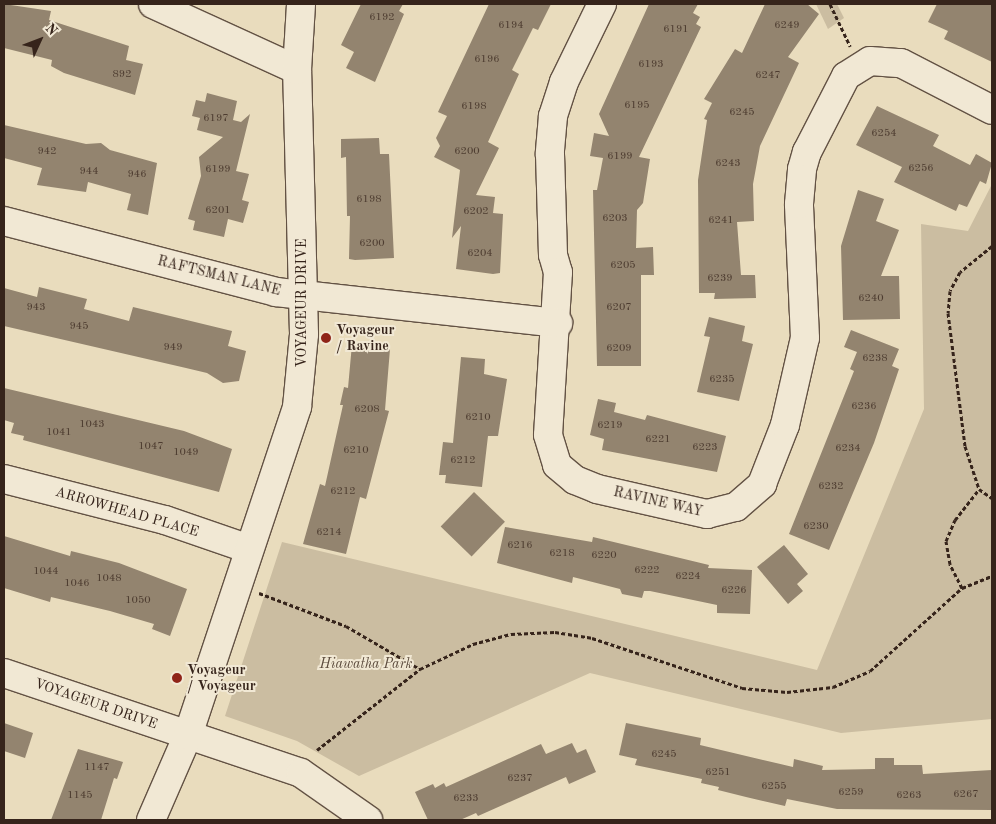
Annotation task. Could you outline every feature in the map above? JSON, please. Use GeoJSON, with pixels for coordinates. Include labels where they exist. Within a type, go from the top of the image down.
{"type":"FeatureCollection","features":[{"type":"Feature","properties":{"kind":"street"},"geometry":{"type":"LineString","coordinates":[[153,4],[297,70]]}},
{"type":"Feature","properties":{"kind":"street","name":"VOYAGEUR DRIVE"},"geometry":{"type":"LineString","coordinates":[[188,734],[296,407],[303,370],[304,296],[297,70],[301,4]]}},
{"type":"Feature","properties":{"kind":"street","name":"RAVINE WAY"},"geometry":{"type":"LineString","coordinates":[[602,4],[564,82],[553,116],[550,154],[558,323],[548,435],[556,465],[575,480],[597,488],[708,514],[722,513],[751,498],[762,484],[785,425],[805,338],[799,204],[802,169],[832,98],[846,76],[860,65]]}},
{"type":"Feature","properties":{"kind":"street"},"geometry":{"type":"LineString","coordinates":[[860,65],[879,60],[901,63],[992,110]]}},
{"type":"Feature","properties":{"kind":"street","name":"RAFTSMAN LANE"},"geometry":{"type":"LineString","coordinates":[[4,221],[276,292],[558,323]]}},
{"type":"Feature","properties":{"kind":"street","name":"ARROWHEAD PLACE"},"geometry":{"type":"LineString","coordinates":[[4,479],[165,520],[249,549]]}},
{"type":"Feature","properties":{"kind":"street","name":"VOYAGEUR DRIVE"},"geometry":{"type":"LineString","coordinates":[[4,673],[301,772],[368,820]]}},
{"type":"Feature","properties":{"kind":"street"},"geometry":{"type":"LineString","coordinates":[[151,820],[188,734]]}},
{"type":"Feature","properties":{"kind":"path"},"geometry":{"type":"LineString","coordinates":[[830,4],[860,65]]}},
{"type":"Feature","properties":{"kind":"path"},"geometry":{"type":"LineString","coordinates":[[992,246],[960,272],[950,291],[948,313],[965,446],[979,489],[992,498]]}},
{"type":"Feature","properties":{"kind":"path"},"geometry":{"type":"LineString","coordinates":[[962,588],[950,564],[946,541],[955,520],[979,489]]}},
{"type":"Feature","properties":{"kind":"path"},"geometry":{"type":"LineString","coordinates":[[317,750],[420,669],[473,644],[511,634],[555,632],[592,638],[742,688],[787,692],[834,688],[870,671],[962,588],[992,576]]}},
{"type":"Feature","properties":{"kind":"path"},"geometry":{"type":"LineString","coordinates":[[237,584],[346,626],[420,669]]}},
{"type":"Feature","properties":{"kind":"green space"},"geometry":{"type":"Polygon","coordinates":[[[816,4],[837,4],[844,18],[828,29],[816,4]]]}},
{"type":"Feature","properties":{"kind":"green space","name":"Hiawatha Park"},"geometry":{"type":"Polygon","coordinates":[[[992,184],[992,719],[841,733],[590,673],[359,776],[297,741],[225,716],[282,542],[817,670],[924,409],[921,224],[968,231],[992,184]]]}},
{"type":"Feature","properties":{"kind":"building"},"geometry":{"type":"Polygon","coordinates":[[[4,4],[51,11],[49,20],[129,46],[126,60],[143,64],[135,95],[64,73],[51,66],[52,60],[4,48],[4,4]]]}},
{"type":"Feature","properties":{"kind":"building"},"geometry":{"type":"Polygon","coordinates":[[[361,4],[403,4],[399,11],[404,14],[375,82],[346,68],[354,52],[341,45],[361,4]]]}},
{"type":"Feature","properties":{"kind":"building"},"geometry":{"type":"Polygon","coordinates":[[[489,4],[551,4],[538,30],[533,28],[512,70],[519,74],[488,142],[499,148],[476,195],[495,197],[493,213],[503,214],[500,273],[493,274],[456,269],[461,226],[452,238],[460,170],[434,157],[440,146],[436,138],[447,116],[438,112],[489,4]]]}},
{"type":"Feature","properties":{"kind":"building"},"geometry":{"type":"Polygon","coordinates":[[[649,4],[698,4],[693,13],[700,17],[696,24],[701,27],[639,157],[650,159],[643,203],[637,210],[636,248],[653,247],[654,275],[641,275],[641,366],[597,366],[593,190],[597,190],[603,158],[590,156],[594,133],[609,136],[599,114],[649,4]]]}},
{"type":"Feature","properties":{"kind":"building"},"geometry":{"type":"Polygon","coordinates":[[[765,4],[807,4],[819,14],[788,57],[799,63],[760,146],[753,184],[754,221],[737,222],[741,275],[755,275],[756,298],[714,299],[715,293],[699,293],[698,180],[707,120],[704,119],[712,103],[704,99],[735,49],[742,53],[765,4]]]}},
{"type":"Feature","properties":{"kind":"building"},"geometry":{"type":"Polygon","coordinates":[[[937,4],[992,4],[992,62],[944,39],[948,31],[928,22],[937,4]]]}},
{"type":"Feature","properties":{"kind":"building"},"geometry":{"type":"Polygon","coordinates":[[[207,93],[237,101],[233,120],[241,122],[250,114],[236,171],[249,174],[242,200],[249,202],[243,223],[228,219],[224,237],[193,230],[195,221],[188,219],[201,176],[199,157],[223,137],[197,130],[200,118],[192,116],[196,100],[205,102],[207,93]]]}},
{"type":"Feature","properties":{"kind":"building"},"geometry":{"type":"Polygon","coordinates":[[[877,106],[939,135],[933,146],[970,165],[976,154],[992,163],[986,184],[980,181],[967,207],[959,204],[956,211],[894,182],[902,167],[856,145],[877,106]]]}},
{"type":"Feature","properties":{"kind":"building"},"geometry":{"type":"Polygon","coordinates":[[[4,125],[86,144],[101,143],[110,150],[157,163],[148,215],[127,210],[131,194],[88,182],[86,192],[37,185],[42,168],[4,158],[4,125]]]}},
{"type":"Feature","properties":{"kind":"building"},"geometry":{"type":"Polygon","coordinates":[[[379,138],[380,154],[389,154],[394,258],[349,259],[350,216],[347,216],[346,157],[341,158],[341,139],[379,138]]]}},
{"type":"Feature","properties":{"kind":"building"},"geometry":{"type":"Polygon","coordinates":[[[858,190],[884,199],[876,221],[899,230],[881,276],[899,276],[900,319],[843,320],[841,246],[858,190]]]}},
{"type":"Feature","properties":{"kind":"building"},"geometry":{"type":"Polygon","coordinates":[[[39,287],[87,299],[84,309],[129,321],[133,307],[232,331],[228,346],[246,351],[239,381],[223,383],[207,373],[4,326],[4,288],[37,297],[39,287]]]}},
{"type":"Feature","properties":{"kind":"building"},"geometry":{"type":"Polygon","coordinates":[[[709,317],[745,326],[742,341],[753,344],[739,401],[697,392],[710,337],[704,336],[709,317]]]}},
{"type":"Feature","properties":{"kind":"building"},"geometry":{"type":"Polygon","coordinates":[[[851,330],[899,349],[892,366],[899,369],[874,443],[829,550],[789,534],[854,371],[850,369],[857,352],[844,347],[851,330]]]}},
{"type":"Feature","properties":{"kind":"building"},"geometry":{"type":"Polygon","coordinates":[[[352,344],[390,349],[385,410],[389,411],[366,499],[360,497],[346,554],[303,544],[320,484],[325,486],[343,405],[340,405],[344,387],[348,388],[352,344]]]}},
{"type":"Feature","properties":{"kind":"building"},"geometry":{"type":"Polygon","coordinates":[[[461,357],[485,359],[484,374],[507,379],[498,436],[488,436],[482,487],[445,483],[446,475],[439,475],[443,442],[453,443],[461,357]]]}},
{"type":"Feature","properties":{"kind":"building"},"geometry":{"type":"Polygon","coordinates":[[[4,388],[184,431],[232,449],[219,492],[23,440],[24,436],[11,433],[14,423],[4,420],[4,388]]]}},
{"type":"Feature","properties":{"kind":"building"},"geometry":{"type":"Polygon","coordinates":[[[598,399],[616,403],[614,412],[645,420],[647,415],[726,436],[717,472],[602,450],[604,439],[590,435],[598,399]]]}},
{"type":"Feature","properties":{"kind":"building"},"geometry":{"type":"Polygon","coordinates":[[[474,492],[505,522],[472,556],[441,527],[474,492]]]}},
{"type":"Feature","properties":{"kind":"building"},"geometry":{"type":"Polygon","coordinates":[[[505,527],[592,542],[593,537],[709,565],[708,568],[752,570],[750,614],[717,613],[717,605],[650,591],[644,591],[642,598],[622,594],[620,589],[573,577],[572,583],[497,563],[505,527]]]}},
{"type":"Feature","properties":{"kind":"building"},"geometry":{"type":"Polygon","coordinates":[[[4,536],[70,556],[71,551],[119,563],[187,589],[170,636],[152,629],[154,624],[110,611],[51,597],[50,602],[4,588],[4,536]]]}},
{"type":"Feature","properties":{"kind":"building"},"geometry":{"type":"Polygon","coordinates":[[[784,545],[808,574],[797,584],[803,591],[788,604],[757,567],[784,545]]]}},
{"type":"Feature","properties":{"kind":"building"},"geometry":{"type":"Polygon","coordinates":[[[4,723],[33,733],[25,758],[4,751],[4,723]]]}},
{"type":"Feature","properties":{"kind":"building"},"geometry":{"type":"Polygon","coordinates":[[[626,723],[701,738],[700,745],[793,767],[794,759],[823,766],[822,770],[875,769],[875,758],[894,758],[894,765],[922,765],[923,774],[992,770],[992,810],[837,809],[787,799],[785,806],[746,797],[718,790],[719,787],[701,783],[702,779],[635,765],[637,759],[619,755],[626,723]]]}},
{"type":"Feature","properties":{"kind":"building"},"geometry":{"type":"Polygon","coordinates":[[[572,743],[577,753],[586,749],[596,772],[569,784],[566,777],[478,816],[476,813],[460,820],[428,820],[415,792],[433,784],[435,788],[444,783],[446,787],[541,744],[546,754],[572,743]]]}},
{"type":"Feature","properties":{"kind":"building"},"geometry":{"type":"Polygon","coordinates":[[[78,749],[123,762],[117,779],[114,778],[101,820],[51,820],[78,749]]]}},
{"type":"Feature","properties":{"kind":"place","name":"Voyageur / Ravine"},"geometry":{"type":"Point","coordinates":[326,338]}},
{"type":"Feature","properties":{"kind":"place","name":"Voyageur / Voyageur"},"geometry":{"type":"Point","coordinates":[177,678]}}]}
